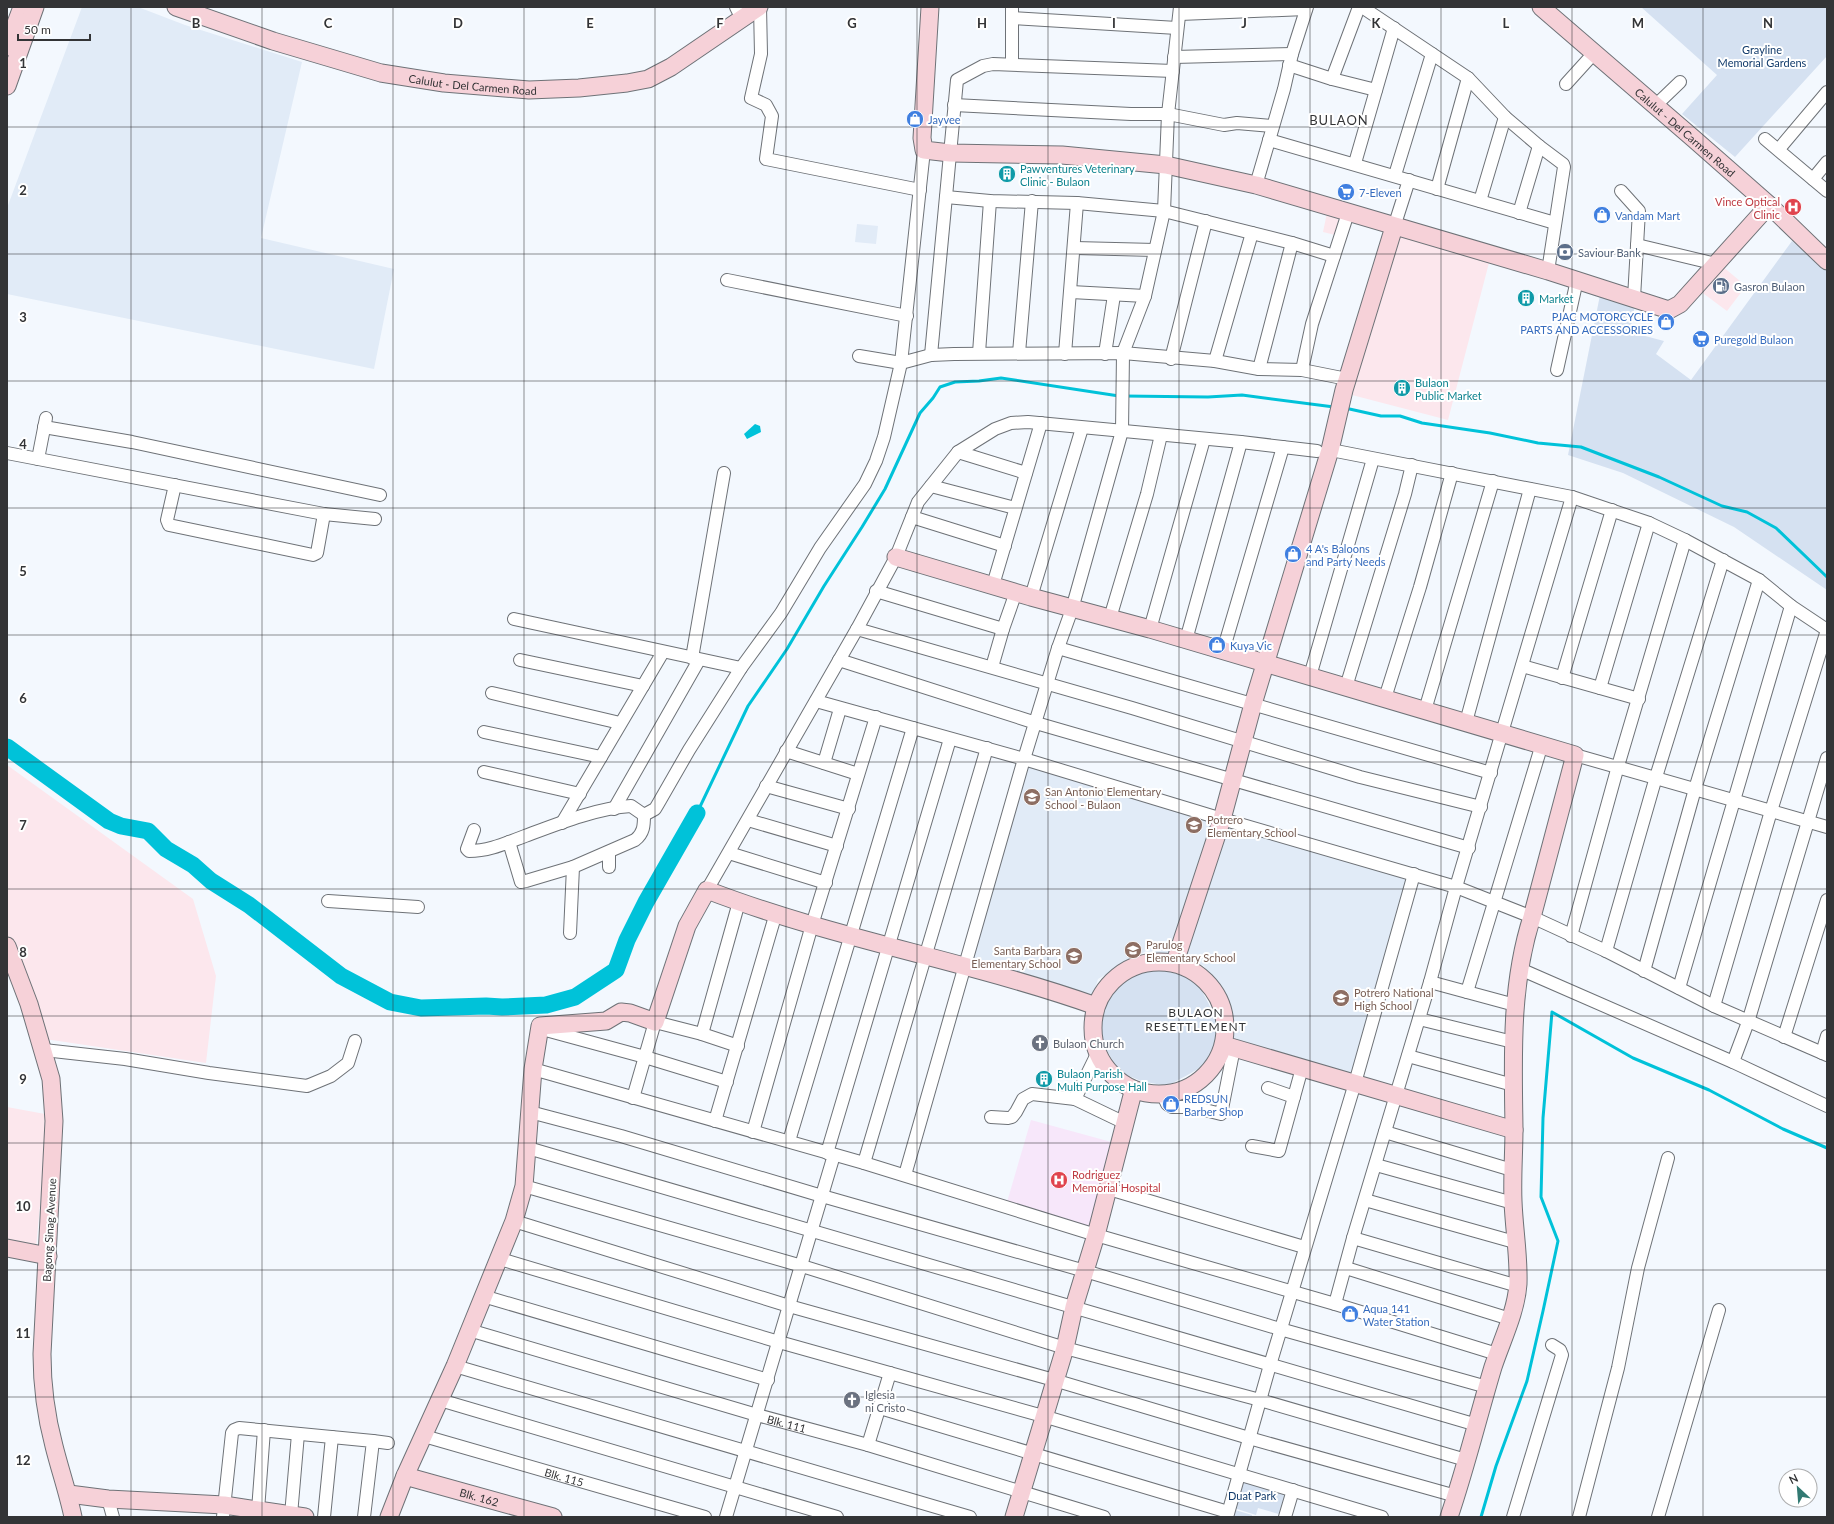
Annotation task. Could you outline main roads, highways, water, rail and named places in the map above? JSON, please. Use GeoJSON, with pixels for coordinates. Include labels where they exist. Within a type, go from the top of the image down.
{"type":"FeatureCollection","features":[{"type":"Feature","properties":{"kind":"water"},"geometry":{"type":"Polygon","coordinates":[[[755,424],[760,426],[761,432],[747,439],[744,434],[755,424]]]}},
{"type":"Feature","properties":{"kind":"waterway"},"geometry":{"type":"LineString","coordinates":[[697,813],[748,706],[787,649],[824,586],[885,489],[920,413],[940,387],[955,382],[1001,378],[1119,396]]}},
{"type":"Feature","properties":{"kind":"waterway"},"geometry":{"type":"LineString","coordinates":[[1124,396],[1208,397],[1242,395],[1334,407]]}},
{"type":"Feature","properties":{"kind":"waterway"},"geometry":{"type":"LineString","coordinates":[[1345,408],[1381,416],[1400,416],[1422,423],[1490,433],[1538,443],[1581,447],[1659,477],[1722,506],[1747,512],[1776,528],[1827,577]]}},
{"type":"Feature","properties":{"kind":"waterway"},"geometry":{"type":"LineString","coordinates":[[7,747],[109,821],[121,826],[148,831],[166,849],[193,865],[211,881],[249,905],[341,976],[390,1002],[421,1008],[546,1005],[575,997],[616,970],[627,940],[646,902],[697,813]]}},
{"type":"Feature","properties":{"kind":"waterway"},"geometry":{"type":"LineString","coordinates":[[1481,1517],[1496,1466],[1527,1381],[1558,1241],[1541,1197],[1543,1118],[1552,1012],[1633,1058],[1709,1090],[1783,1129],[1827,1148]]}},
{"type":"Feature","properties":{"kind":"place","name":"Jayvee"},"geometry":{"type":"Point","coordinates":[915,119]}},
{"type":"Feature","properties":{"kind":"place","name":"Pawventures Veterinary Clinic - Bulaon"},"geometry":{"type":"Point","coordinates":[1007,174]}},
{"type":"Feature","properties":{"kind":"place","name":"7-Eleven"},"geometry":{"type":"Point","coordinates":[1346,192]}},
{"type":"Feature","properties":{"kind":"place","name":"Vince Optical Clinic"},"geometry":{"type":"Point","coordinates":[1793,207]}},
{"type":"Feature","properties":{"kind":"place","name":"Vandam Mart"},"geometry":{"type":"Point","coordinates":[1602,215]}},
{"type":"Feature","properties":{"kind":"place","name":"Saviour Bank"},"geometry":{"type":"Point","coordinates":[1565,252]}},
{"type":"Feature","properties":{"kind":"place","name":"Gasron Bulaon"},"geometry":{"type":"Point","coordinates":[1721,286]}},
{"type":"Feature","properties":{"kind":"place","name":"Market"},"geometry":{"type":"Point","coordinates":[1526,298]}},
{"type":"Feature","properties":{"kind":"place","name":"PJAC MOTORCYCLE PARTS AND ACCESSORIES"},"geometry":{"type":"Point","coordinates":[1666,322]}},
{"type":"Feature","properties":{"kind":"place","name":"Puregold Bulaon"},"geometry":{"type":"Point","coordinates":[1701,339]}},
{"type":"Feature","properties":{"kind":"place","name":"Bulaon Public Market"},"geometry":{"type":"Point","coordinates":[1402,388]}},
{"type":"Feature","properties":{"kind":"place","name":"4 A's Baloons and Party Needs"},"geometry":{"type":"Point","coordinates":[1293,554]}},
{"type":"Feature","properties":{"kind":"place","name":"Kuya Vic"},"geometry":{"type":"Point","coordinates":[1217,645]}},
{"type":"Feature","properties":{"kind":"place","name":"San Antonio Elementary School - Bulaon"},"geometry":{"type":"Point","coordinates":[1032,797]}},
{"type":"Feature","properties":{"kind":"place","name":"Potrero Elementary School"},"geometry":{"type":"Point","coordinates":[1194,825]}},
{"type":"Feature","properties":{"kind":"place","name":"Parulog Elementary School"},"geometry":{"type":"Point","coordinates":[1133,950]}},
{"type":"Feature","properties":{"kind":"place","name":"Santa Barbara Elementary School"},"geometry":{"type":"Point","coordinates":[1074,956]}},
{"type":"Feature","properties":{"kind":"place","name":"Potrero National High School"},"geometry":{"type":"Point","coordinates":[1341,998]}},
{"type":"Feature","properties":{"kind":"place","name":"Bulaon Church"},"geometry":{"type":"Point","coordinates":[1040,1043]}},
{"type":"Feature","properties":{"kind":"place","name":"Bulaon Parish Multi Purpose Hall"},"geometry":{"type":"Point","coordinates":[1044,1079]}},
{"type":"Feature","properties":{"kind":"place","name":"REDSUN Barber Shop"},"geometry":{"type":"Point","coordinates":[1171,1104]}},
{"type":"Feature","properties":{"kind":"place","name":"Rodriguez Memorial Hospital"},"geometry":{"type":"Point","coordinates":[1059,1180]}},
{"type":"Feature","properties":{"kind":"place","name":"Aqua 141 Water Station"},"geometry":{"type":"Point","coordinates":[1350,1314]}},
{"type":"Feature","properties":{"kind":"place","name":"Iglesia ni Cristo"},"geometry":{"type":"Point","coordinates":[852,1400]}},
{"type":"Feature","properties":{"kind":"district","name":"BULAON"},"geometry":{"type":"Point","coordinates":[1339,120]}},
{"type":"Feature","properties":{"kind":"district","name":"BULAON RESETTLEMENT"},"geometry":{"type":"Point","coordinates":[1196,1019]}},
{"type":"Feature","properties":{"kind":"park label","name":"Grayline Memorial Gardens"},"geometry":{"type":"Point","coordinates":[1762,55]}},
{"type":"Feature","properties":{"kind":"park label","name":"Duat Park"},"geometry":{"type":"Point","coordinates":[1252,1495]}}]}
